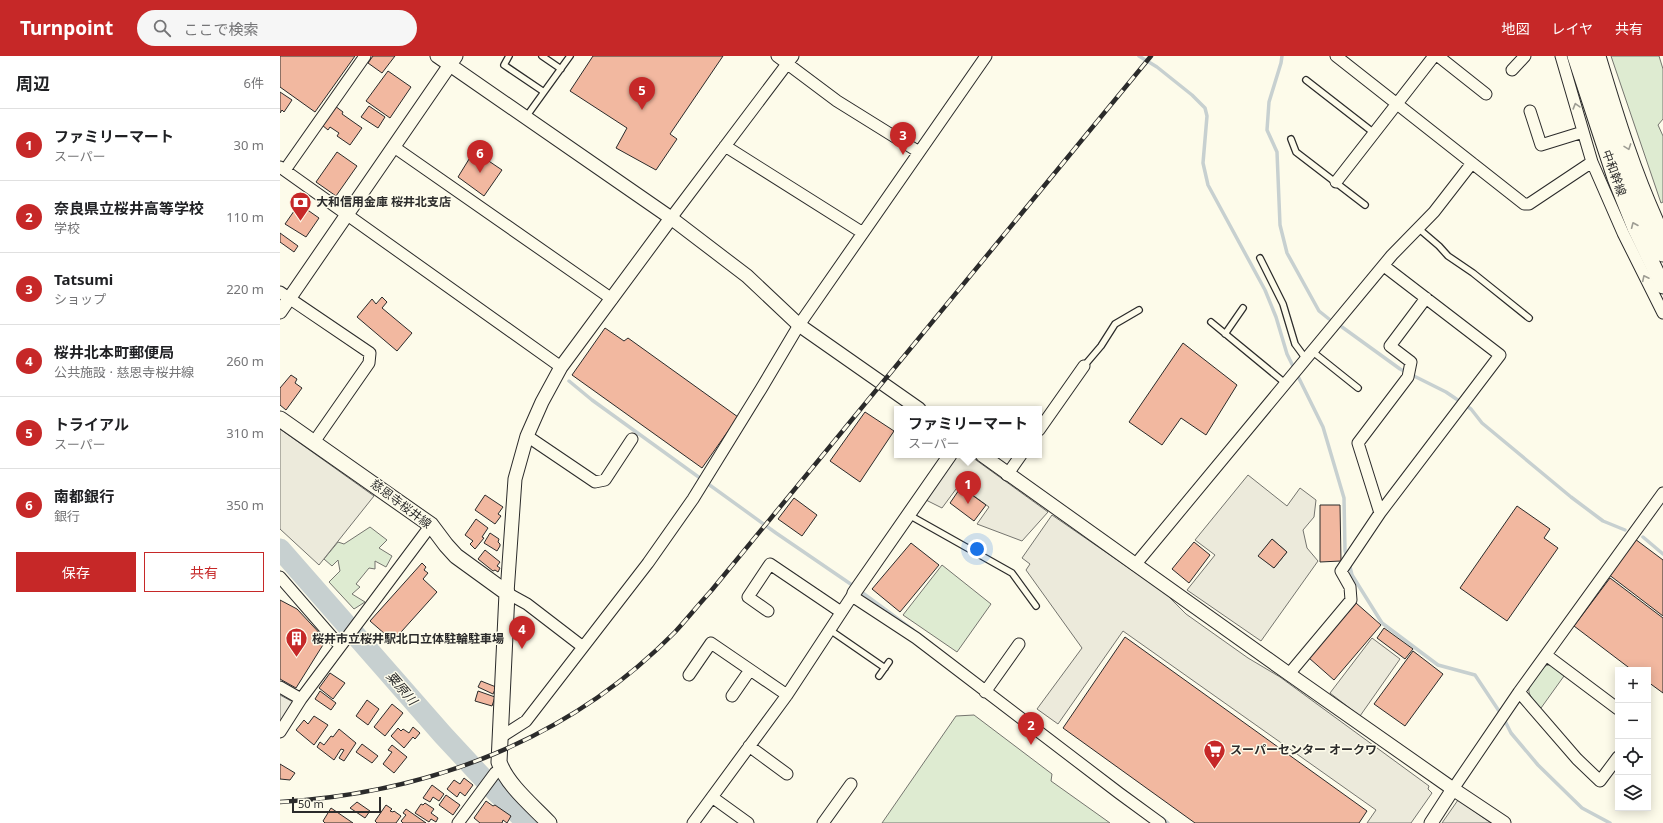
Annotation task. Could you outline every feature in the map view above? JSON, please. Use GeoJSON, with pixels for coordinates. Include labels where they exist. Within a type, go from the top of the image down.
{"type":"FeatureCollection","features":[{"type":"Feature","properties":{"kind":"main road","name":"中和幹線"},"geometry":{"type":"LineString","coordinates":[[1575,56],[1615,178],[1635,228],[1663,286]]}},
{"type":"Feature","properties":{"kind":"main road","name":"中和幹線"},"geometry":{"type":"LineString","coordinates":[[1589,56],[1626,169],[1663,254]]}},
{"type":"Feature","properties":{"kind":"main road","name":"慈恩寺桜井線"},"geometry":{"type":"LineString","coordinates":[[280,419],[431,525],[456,556],[507,593]]}},
{"type":"Feature","properties":{"kind":"main road"},"geometry":{"type":"LineString","coordinates":[[507,593],[501,737],[498,771],[509,780],[549,823]]}},
{"type":"Feature","properties":{"kind":"street"},"geometry":{"type":"LineString","coordinates":[[365,56],[282,169],[561,368]]}},
{"type":"Feature","properties":{"kind":"street"},"geometry":{"type":"LineString","coordinates":[[437,56],[453,60],[526,117],[671,218],[747,276],[799,325],[914,406]]}},
{"type":"Feature","properties":{"kind":"street"},"geometry":{"type":"LineString","coordinates":[[777,56],[789,60],[838,101],[918,152]]}},
{"type":"Feature","properties":{"kind":"street"},"geometry":{"type":"LineString","coordinates":[[501,737],[526,721],[648,563],[707,478],[762,389],[799,325],[986,56]]}},
{"type":"Feature","properties":{"kind":"street"},"geometry":{"type":"LineString","coordinates":[[1336,56],[1348,60],[1397,104],[1524,204],[1529,204],[1592,162]]}},
{"type":"Feature","properties":{"kind":"street"},"geometry":{"type":"LineString","coordinates":[[1336,182],[1434,56]]}},
{"type":"Feature","properties":{"kind":"street"},"geometry":{"type":"LineString","coordinates":[[1438,56],[1486,94]]}},
{"type":"Feature","properties":{"kind":"street"},"geometry":{"type":"LineString","coordinates":[[1512,70],[1525,56]]}},
{"type":"Feature","properties":{"kind":"street"},"geometry":{"type":"LineString","coordinates":[[1561,56],[1592,162],[1623,233],[1663,313]]}},
{"type":"Feature","properties":{"kind":"street"},"geometry":{"type":"LineString","coordinates":[[1600,56],[1620,123],[1645,194],[1663,232]]}},
{"type":"Feature","properties":{"kind":"street"},"geometry":{"type":"LineString","coordinates":[[280,312],[285,295],[347,215],[453,60]]}},
{"type":"Feature","properties":{"kind":"street"},"geometry":{"type":"LineString","coordinates":[[583,647],[527,604],[507,593],[515,479],[527,436],[542,402],[561,368],[789,60]]}},
{"type":"Feature","properties":{"kind":"street"},"geometry":{"type":"LineString","coordinates":[[1530,111],[1541,145],[1584,132]]}},
{"type":"Feature","properties":{"kind":"street"},"geometry":{"type":"LineString","coordinates":[[725,146],[863,233]]}},
{"type":"Feature","properties":{"kind":"street"},"geometry":{"type":"LineString","coordinates":[[394,147],[612,299]]}},
{"type":"Feature","properties":{"kind":"street"},"geometry":{"type":"LineString","coordinates":[[1135,565],[1285,383],[1384,266],[1417,228],[1434,212],[1472,163]]}},
{"type":"Feature","properties":{"kind":"street"},"geometry":{"type":"LineString","coordinates":[[1289,674],[1350,600],[1350,587],[1340,571],[1380,513],[1500,355],[1384,266]]}},
{"type":"Feature","properties":{"kind":"street"},"geometry":{"type":"LineString","coordinates":[[285,295],[370,353],[369,363],[314,442]]}},
{"type":"Feature","properties":{"kind":"street"},"geometry":{"type":"LineString","coordinates":[[1380,513],[1358,443],[1409,373],[1411,362],[1390,346],[1426,298]]}},
{"type":"Feature","properties":{"kind":"street"},"geometry":{"type":"LineString","coordinates":[[1042,426],[1084,366]]}},
{"type":"Feature","properties":{"kind":"street"},"geometry":{"type":"LineString","coordinates":[[527,436],[595,482],[605,480],[632,439]]}},
{"type":"Feature","properties":{"kind":"street"},"geometry":{"type":"LineString","coordinates":[[692,823],[786,695],[841,612],[948,458]]}},
{"type":"Feature","properties":{"kind":"street"},"geometry":{"type":"LineString","coordinates":[[986,458],[1289,674],[1504,823]]}},
{"type":"Feature","properties":{"kind":"street"},"geometry":{"type":"LineString","coordinates":[[1008,475],[1019,458]]}},
{"type":"Feature","properties":{"kind":"street"},"geometry":{"type":"LineString","coordinates":[[1431,823],[1519,692],[1663,493]]}},
{"type":"Feature","properties":{"kind":"street"},"geometry":{"type":"LineString","coordinates":[[280,732],[300,699],[431,525]]}},
{"type":"Feature","properties":{"kind":"street"},"geometry":{"type":"LineString","coordinates":[[768,611],[748,597],[770,564],[841,612]]}},
{"type":"Feature","properties":{"kind":"street"},"geometry":{"type":"LineString","coordinates":[[280,577],[343,642]]}},
{"type":"Feature","properties":{"kind":"street"},"geometry":{"type":"LineString","coordinates":[[856,591],[916,638],[988,688],[1160,823]]}},
{"type":"Feature","properties":{"kind":"street"},"geometry":{"type":"LineString","coordinates":[[689,675],[711,644],[786,695]]}},
{"type":"Feature","properties":{"kind":"street"},"geometry":{"type":"LineString","coordinates":[[988,688],[1019,644]]}},
{"type":"Feature","properties":{"kind":"street"},"geometry":{"type":"LineString","coordinates":[[1546,655],[1615,707]]}},
{"type":"Feature","properties":{"kind":"street"},"geometry":{"type":"LineString","coordinates":[[732,696],[750,670]]}},
{"type":"Feature","properties":{"kind":"street"},"geometry":{"type":"LineString","coordinates":[[280,687],[300,699]]}},
{"type":"Feature","properties":{"kind":"street"},"geometry":{"type":"LineString","coordinates":[[1519,692],[1577,759],[1600,780],[1615,761]]}},
{"type":"Feature","properties":{"kind":"street"},"geometry":{"type":"LineString","coordinates":[[749,746],[787,774]]}},
{"type":"Feature","properties":{"kind":"street"},"geometry":{"type":"LineString","coordinates":[[458,823],[481,791],[498,771]]}},
{"type":"Feature","properties":{"kind":"street"},"geometry":{"type":"LineString","coordinates":[[823,823],[851,784]]}},
{"type":"Feature","properties":{"kind":"street"},"geometry":{"type":"LineString","coordinates":[[712,797],[748,823]]}},
{"type":"Feature","properties":{"kind":"lane"},"geometry":{"type":"LineString","coordinates":[[509,56],[504,64],[544,92]]}},
{"type":"Feature","properties":{"kind":"lane"},"geometry":{"type":"LineString","coordinates":[[542,56],[560,69]]}},
{"type":"Feature","properties":{"kind":"lane"},"geometry":{"type":"LineString","coordinates":[[526,117],[570,56]]}},
{"type":"Feature","properties":{"kind":"lane"},"geometry":{"type":"LineString","coordinates":[[1306,80],[1374,133]]}},
{"type":"Feature","properties":{"kind":"lane"},"geometry":{"type":"LineString","coordinates":[[1291,139],[1296,152],[1365,205]]}},
{"type":"Feature","properties":{"kind":"lane"},"geometry":{"type":"LineString","coordinates":[[1417,228],[1439,246],[1448,256],[1529,318]]}},
{"type":"Feature","properties":{"kind":"lane"},"geometry":{"type":"LineString","coordinates":[[1260,258],[1283,304],[1294,344],[1309,356],[1358,388]]}},
{"type":"Feature","properties":{"kind":"lane"},"geometry":{"type":"LineString","coordinates":[[1225,334],[1243,308]]}},
{"type":"Feature","properties":{"kind":"lane"},"geometry":{"type":"LineString","coordinates":[[1084,366],[1101,346],[1115,324],[1139,310]]}},
{"type":"Feature","properties":{"kind":"lane"},"geometry":{"type":"LineString","coordinates":[[1211,322],[1285,383]]}},
{"type":"Feature","properties":{"kind":"lane"},"geometry":{"type":"LineString","coordinates":[[908,515],[1012,573],[1036,606]]}},
{"type":"Feature","properties":{"kind":"lane"},"geometry":{"type":"LineString","coordinates":[[830,630],[885,668]]}},
{"type":"Feature","properties":{"kind":"lane"},"geometry":{"type":"LineString","coordinates":[[879,676],[889,662]]}},
{"type":"Feature","properties":{"kind":"green space"},"geometry":{"type":"Polygon","coordinates":[[[1611,56],[1659,56],[1663,69],[1663,119],[1658,125],[1663,136],[1663,202],[1661,203],[1611,56]]]}},
{"type":"Feature","properties":{"kind":"green space"},"geometry":{"type":"Polygon","coordinates":[[[370,527],[387,540],[379,548],[392,556],[386,567],[375,561],[375,569],[369,568],[356,584],[360,587],[352,594],[365,602],[354,609],[329,582],[340,571],[338,560],[332,566],[324,559],[338,542],[344,544],[370,527]]]}},
{"type":"Feature","properties":{"kind":"green space"},"geometry":{"type":"Polygon","coordinates":[[[942,565],[991,604],[957,652],[903,615],[942,565]]]}},
{"type":"Feature","properties":{"kind":"green space"},"geometry":{"type":"Polygon","coordinates":[[[1548,665],[1553,666],[1564,676],[1541,708],[1531,696],[1529,688],[1535,676],[1541,669],[1548,665]]]}},
{"type":"Feature","properties":{"kind":"green space"},"geometry":{"type":"Polygon","coordinates":[[[974,715],[1052,774],[1051,781],[1110,823],[882,823],[956,716],[974,715]]]}},
{"type":"Feature","properties":{"kind":"shaded area"},"geometry":{"type":"Polygon","coordinates":[[[280,429],[374,496],[319,565],[280,529],[280,429]]]}},
{"type":"Feature","properties":{"kind":"shaded area"},"geometry":{"type":"Polygon","coordinates":[[[953,458],[973,458],[1048,512],[1022,541],[977,524],[989,507],[959,485],[942,508],[924,499],[953,458]]]}},
{"type":"Feature","properties":{"kind":"shaded area"},"geometry":{"type":"Polygon","coordinates":[[[1248,475],[1287,506],[1300,488],[1316,500],[1314,517],[1303,530],[1307,548],[1318,561],[1261,641],[1187,590],[1215,555],[1195,540],[1248,475]],[[1272,539],[1259,556],[1274,568],[1287,552],[1272,539]]]}},
{"type":"Feature","properties":{"kind":"shaded area"},"geometry":{"type":"Polygon","coordinates":[[[1052,515],[1165,593],[1186,614],[1248,658],[1280,677],[1429,786],[1428,789],[1432,793],[1411,823],[1367,823],[1376,810],[1123,631],[1058,724],[1037,709],[1082,648],[1026,570],[1030,564],[1022,558],[1052,515]]]}},
{"type":"Feature","properties":{"kind":"shaded area"},"geometry":{"type":"Polygon","coordinates":[[[1372,638],[1400,659],[1360,716],[1330,693],[1372,638]]]}},
{"type":"Feature","properties":{"kind":"shaded area"},"geometry":{"type":"Polygon","coordinates":[[[280,695],[293,702],[280,722],[280,695]]]}},
{"type":"Feature","properties":{"kind":"shaded area"},"geometry":{"type":"Polygon","coordinates":[[[1458,800],[1491,823],[1442,823],[1458,800]]]}},
{"type":"Feature","properties":{"kind":"building"},"geometry":{"type":"Polygon","coordinates":[[[280,56],[355,56],[315,112],[280,87],[280,56]]]}},
{"type":"Feature","properties":{"kind":"building"},"geometry":{"type":"Polygon","coordinates":[[[373,56],[395,56],[382,73],[368,63],[373,56]]]}},
{"type":"Feature","properties":{"kind":"building"},"geometry":{"type":"Polygon","coordinates":[[[593,56],[723,56],[670,134],[677,139],[656,170],[616,148],[627,128],[570,91],[593,56]]]}},
{"type":"Feature","properties":{"kind":"building"},"geometry":{"type":"Polygon","coordinates":[[[388,71],[411,87],[390,118],[366,101],[388,71]]]}},
{"type":"Feature","properties":{"kind":"building"},"geometry":{"type":"Polygon","coordinates":[[[280,92],[292,100],[284,112],[282,110],[280,113],[280,92]]]}},
{"type":"Feature","properties":{"kind":"building"},"geometry":{"type":"Polygon","coordinates":[[[335,106],[343,112],[342,114],[362,128],[350,145],[337,136],[339,133],[330,127],[328,130],[322,125],[335,106]]]}},
{"type":"Feature","properties":{"kind":"building"},"geometry":{"type":"Polygon","coordinates":[[[369,106],[385,117],[378,128],[361,117],[369,106]]]}},
{"type":"Feature","properties":{"kind":"building"},"geometry":{"type":"Polygon","coordinates":[[[474,151],[502,170],[484,196],[458,177],[474,151]]]}},
{"type":"Feature","properties":{"kind":"building"},"geometry":{"type":"Polygon","coordinates":[[[337,152],[357,166],[336,196],[316,182],[337,152]]]}},
{"type":"Feature","properties":{"kind":"building"},"geometry":{"type":"Polygon","coordinates":[[[299,204],[319,218],[306,237],[285,224],[299,204]]]}},
{"type":"Feature","properties":{"kind":"building"},"geometry":{"type":"Polygon","coordinates":[[[280,233],[298,246],[294,252],[280,242],[280,233]]]}},
{"type":"Feature","properties":{"kind":"building"},"geometry":{"type":"Polygon","coordinates":[[[382,297],[387,302],[382,308],[412,333],[397,351],[357,317],[372,299],[376,304],[382,297]]]}},
{"type":"Feature","properties":{"kind":"building"},"geometry":{"type":"Polygon","coordinates":[[[605,328],[624,341],[628,338],[738,417],[702,468],[572,375],[605,328]]]}},
{"type":"Feature","properties":{"kind":"building"},"geometry":{"type":"Polygon","coordinates":[[[1183,343],[1237,385],[1206,435],[1181,418],[1162,445],[1129,422],[1183,343]]]}},
{"type":"Feature","properties":{"kind":"building"},"geometry":{"type":"Polygon","coordinates":[[[291,375],[297,379],[295,383],[302,388],[286,410],[280,405],[280,388],[291,375]]]}},
{"type":"Feature","properties":{"kind":"building"},"geometry":{"type":"Polygon","coordinates":[[[865,412],[894,431],[860,482],[830,461],[865,412]]]}},
{"type":"Feature","properties":{"kind":"building"},"geometry":{"type":"Polygon","coordinates":[[[961,487],[986,505],[974,521],[950,503],[961,487]]]}},
{"type":"Feature","properties":{"kind":"building"},"geometry":{"type":"Polygon","coordinates":[[[485,495],[503,507],[498,514],[501,516],[495,524],[475,510],[485,495]]]}},
{"type":"Feature","properties":{"kind":"building"},"geometry":{"type":"Polygon","coordinates":[[[794,498],[817,515],[802,536],[778,519],[794,498]]]}},
{"type":"Feature","properties":{"kind":"building"},"geometry":{"type":"Polygon","coordinates":[[[1320,505],[1340,505],[1341,561],[1320,562],[1320,505]]]}},
{"type":"Feature","properties":{"kind":"building"},"geometry":{"type":"Polygon","coordinates":[[[1517,506],[1550,529],[1544,538],[1558,548],[1507,621],[1460,588],[1517,506]]]}},
{"type":"Feature","properties":{"kind":"building"},"geometry":{"type":"Polygon","coordinates":[[[476,519],[488,528],[482,537],[484,538],[475,549],[470,544],[473,541],[465,535],[476,519]]]}},
{"type":"Feature","properties":{"kind":"building"},"geometry":{"type":"Polygon","coordinates":[[[490,533],[499,539],[498,542],[500,546],[497,551],[484,543],[490,533]]]}},
{"type":"Feature","properties":{"kind":"building"},"geometry":{"type":"Polygon","coordinates":[[[1272,539],[1287,552],[1274,568],[1258,556],[1272,539]]]}},
{"type":"Feature","properties":{"kind":"building"},"geometry":{"type":"Polygon","coordinates":[[[1635,539],[1663,560],[1663,616],[1608,574],[1635,539]]]}},
{"type":"Feature","properties":{"kind":"building"},"geometry":{"type":"Polygon","coordinates":[[[1194,542],[1210,555],[1189,583],[1172,569],[1194,542]]]}},
{"type":"Feature","properties":{"kind":"building"},"geometry":{"type":"Polygon","coordinates":[[[911,543],[939,565],[900,612],[872,589],[911,543]]]}},
{"type":"Feature","properties":{"kind":"building"},"geometry":{"type":"Polygon","coordinates":[[[485,550],[500,562],[497,566],[500,568],[498,572],[495,570],[493,571],[478,559],[485,550]]]}},
{"type":"Feature","properties":{"kind":"building"},"geometry":{"type":"Polygon","coordinates":[[[422,563],[426,567],[424,570],[428,573],[423,579],[437,592],[393,641],[370,621],[422,563]]]}},
{"type":"Feature","properties":{"kind":"building"},"geometry":{"type":"Polygon","coordinates":[[[1610,578],[1663,618],[1663,693],[1651,684],[1651,667],[1628,667],[1574,626],[1610,578]]]}},
{"type":"Feature","properties":{"kind":"building","name":"桜井市立桜井駅北口立体駐輪駐車場"},"geometry":{"type":"Polygon","coordinates":[[[280,600],[297,609],[326,640],[296,688],[280,679],[280,600]]]}},
{"type":"Feature","properties":{"kind":"building"},"geometry":{"type":"Polygon","coordinates":[[[1356,603],[1381,625],[1334,680],[1309,658],[1356,603]]]}},
{"type":"Feature","properties":{"kind":"building"},"geometry":{"type":"Polygon","coordinates":[[[1384,628],[1413,649],[1405,659],[1377,638],[1384,628]]]}},
{"type":"Feature","properties":{"kind":"building","name":"スーパーセンター オークワ"},"geometry":{"type":"Polygon","coordinates":[[[1125,637],[1367,811],[1359,823],[1195,823],[1063,728],[1125,637]]]}},
{"type":"Feature","properties":{"kind":"building"},"geometry":{"type":"Polygon","coordinates":[[[1413,651],[1443,674],[1405,726],[1374,704],[1413,651]]]}},
{"type":"Feature","properties":{"kind":"building"},"geometry":{"type":"Polygon","coordinates":[[[330,673],[345,683],[333,699],[319,688],[330,673]]]}},
{"type":"Feature","properties":{"kind":"building"},"geometry":{"type":"Polygon","coordinates":[[[481,681],[496,687],[493,694],[478,687],[481,681]]]}},
{"type":"Feature","properties":{"kind":"building"},"geometry":{"type":"Polygon","coordinates":[[[320,691],[336,703],[331,710],[315,699],[320,691]]]}},
{"type":"Feature","properties":{"kind":"building"},"geometry":{"type":"Polygon","coordinates":[[[478,691],[495,697],[492,706],[475,701],[478,691]]]}},
{"type":"Feature","properties":{"kind":"building"},"geometry":{"type":"Polygon","coordinates":[[[367,700],[379,709],[368,725],[356,716],[367,700]]]}},
{"type":"Feature","properties":{"kind":"building"},"geometry":{"type":"Polygon","coordinates":[[[392,704],[403,713],[385,736],[374,727],[392,704]]]}},
{"type":"Feature","properties":{"kind":"building"},"geometry":{"type":"Polygon","coordinates":[[[314,716],[328,725],[314,745],[296,730],[304,720],[308,724],[314,716]]]}},
{"type":"Feature","properties":{"kind":"building"},"geometry":{"type":"Polygon","coordinates":[[[413,727],[420,733],[415,739],[413,737],[404,748],[391,736],[398,728],[401,731],[403,729],[409,733],[413,727]]]}},
{"type":"Feature","properties":{"kind":"building"},"geometry":{"type":"Polygon","coordinates":[[[339,729],[356,743],[344,761],[339,758],[344,750],[341,749],[334,760],[317,747],[320,742],[324,745],[339,729]]]}},
{"type":"Feature","properties":{"kind":"building"},"geometry":{"type":"Polygon","coordinates":[[[362,744],[378,756],[372,763],[356,752],[362,744]]]}},
{"type":"Feature","properties":{"kind":"building"},"geometry":{"type":"Polygon","coordinates":[[[392,745],[407,757],[394,773],[383,764],[392,752],[388,750],[392,745]]]}},
{"type":"Feature","properties":{"kind":"building"},"geometry":{"type":"Polygon","coordinates":[[[280,764],[295,773],[290,780],[280,779],[280,764]]]}},
{"type":"Feature","properties":{"kind":"building"},"geometry":{"type":"Polygon","coordinates":[[[464,778],[473,785],[465,796],[460,792],[457,797],[447,789],[454,780],[460,784],[464,778]]]}},
{"type":"Feature","properties":{"kind":"building"},"geometry":{"type":"Polygon","coordinates":[[[432,785],[444,794],[439,801],[433,797],[430,802],[423,798],[432,785]]]}},
{"type":"Feature","properties":{"kind":"building"},"geometry":{"type":"Polygon","coordinates":[[[446,795],[460,805],[453,815],[439,805],[446,795]]]}},
{"type":"Feature","properties":{"kind":"building"},"geometry":{"type":"Polygon","coordinates":[[[486,801],[493,806],[495,805],[511,816],[507,823],[503,820],[502,823],[480,823],[474,818],[486,801]]]}},
{"type":"Feature","properties":{"kind":"building"},"geometry":{"type":"Polygon","coordinates":[[[357,802],[370,811],[365,818],[350,808],[357,802]]]}},
{"type":"Feature","properties":{"kind":"building"},"geometry":{"type":"Polygon","coordinates":[[[425,803],[434,809],[431,813],[438,818],[436,822],[431,819],[429,822],[415,813],[421,804],[423,805],[425,803]]]}},
{"type":"Feature","properties":{"kind":"building"},"geometry":{"type":"Polygon","coordinates":[[[386,805],[392,809],[390,811],[394,811],[401,816],[396,823],[377,823],[375,821],[386,805]]]}},
{"type":"Feature","properties":{"kind":"building"},"geometry":{"type":"Polygon","coordinates":[[[331,808],[353,823],[325,823],[323,821],[331,808]]]}},
{"type":"Feature","properties":{"kind":"building"},"geometry":{"type":"Polygon","coordinates":[[[406,809],[426,823],[403,823],[401,821],[406,815],[403,813],[406,809]]]}},
{"type":"Feature","properties":{"kind":"waterway"},"geometry":{"type":"LineString","coordinates":[[1139,56],[1157,67],[1192,95],[1205,108],[1207,116],[1203,163],[1208,185],[1265,290],[1276,317],[1287,354],[1323,427],[1344,498],[1345,551],[1347,557]]}},
{"type":"Feature","properties":{"kind":"waterway"},"geometry":{"type":"LineString","coordinates":[[1282,56],[1269,102],[1267,130],[1277,152],[1280,225],[1287,253],[1319,311],[1329,319]]}},
{"type":"Feature","properties":{"kind":"waterway"},"geometry":{"type":"LineString","coordinates":[[1342,327],[1400,369],[1446,392],[1471,409],[1482,423],[1571,497],[1603,521],[1625,530]]}},
{"type":"Feature","properties":{"kind":"waterway"},"geometry":{"type":"LineString","coordinates":[[569,381],[592,400],[776,533],[855,587]]}},
{"type":"Feature","properties":{"kind":"waterway"},"geometry":{"type":"LineString","coordinates":[[1643,537],[1663,554]]}},
{"type":"Feature","properties":{"kind":"waterway","name":"粟原川"},"geometry":{"type":"LineString","coordinates":[[280,549],[443,735],[527,823]]}},
{"type":"Feature","properties":{"kind":"waterway"},"geometry":{"type":"LineString","coordinates":[[1349,563],[1352,575],[1382,623],[1438,665],[1475,675],[1501,714]]}},
{"type":"Feature","properties":{"kind":"waterway"},"geometry":{"type":"LineString","coordinates":[[860,591],[913,630]]}},
{"type":"Feature","properties":{"kind":"waterway"},"geometry":{"type":"LineString","coordinates":[[1504,719],[1511,733],[1538,765],[1582,808],[1610,823]]}},
{"type":"Feature","properties":{"kind":"waterway"},"geometry":{"type":"LineString","coordinates":[[1162,818],[1168,823]]}},
{"type":"Feature","properties":{"kind":"railway"},"geometry":{"type":"LineString","coordinates":[[280,802],[335,797],[390,787],[443,773],[494,754],[543,731],[590,703],[634,670],[675,632],[711,591],[1151,56]]}},
{"type":"Feature","properties":{"kind":"place","name":"トライアル"},"geometry":{"type":"Point","coordinates":[642,110]}},
{"type":"Feature","properties":{"kind":"place","name":"Tatsumi"},"geometry":{"type":"Point","coordinates":[903,155]}},
{"type":"Feature","properties":{"kind":"place","name":"南都銀行"},"geometry":{"type":"Point","coordinates":[480,173]}},
{"type":"Feature","properties":{"kind":"place","name":"大和信用金庫 桜井北支店"},"geometry":{"type":"Point","coordinates":[300,222]}},
{"type":"Feature","properties":{"kind":"place","name":"ファミリーマート"},"geometry":{"type":"Point","coordinates":[968,504]}},
{"type":"Feature","properties":{"kind":"place","name":"桜井北本町郵便局"},"geometry":{"type":"Point","coordinates":[522,649]}},
{"type":"Feature","properties":{"kind":"place","name":"桜井市立桜井駅北口立体駐輪駐車場"},"geometry":{"type":"Point","coordinates":[297,658]}},
{"type":"Feature","properties":{"kind":"place","name":"奈良県立桜井高等学校"},"geometry":{"type":"Point","coordinates":[1031,745]}},
{"type":"Feature","properties":{"kind":"place","name":"スーパーセンター オークワ"},"geometry":{"type":"Point","coordinates":[1215,770]}}]}
